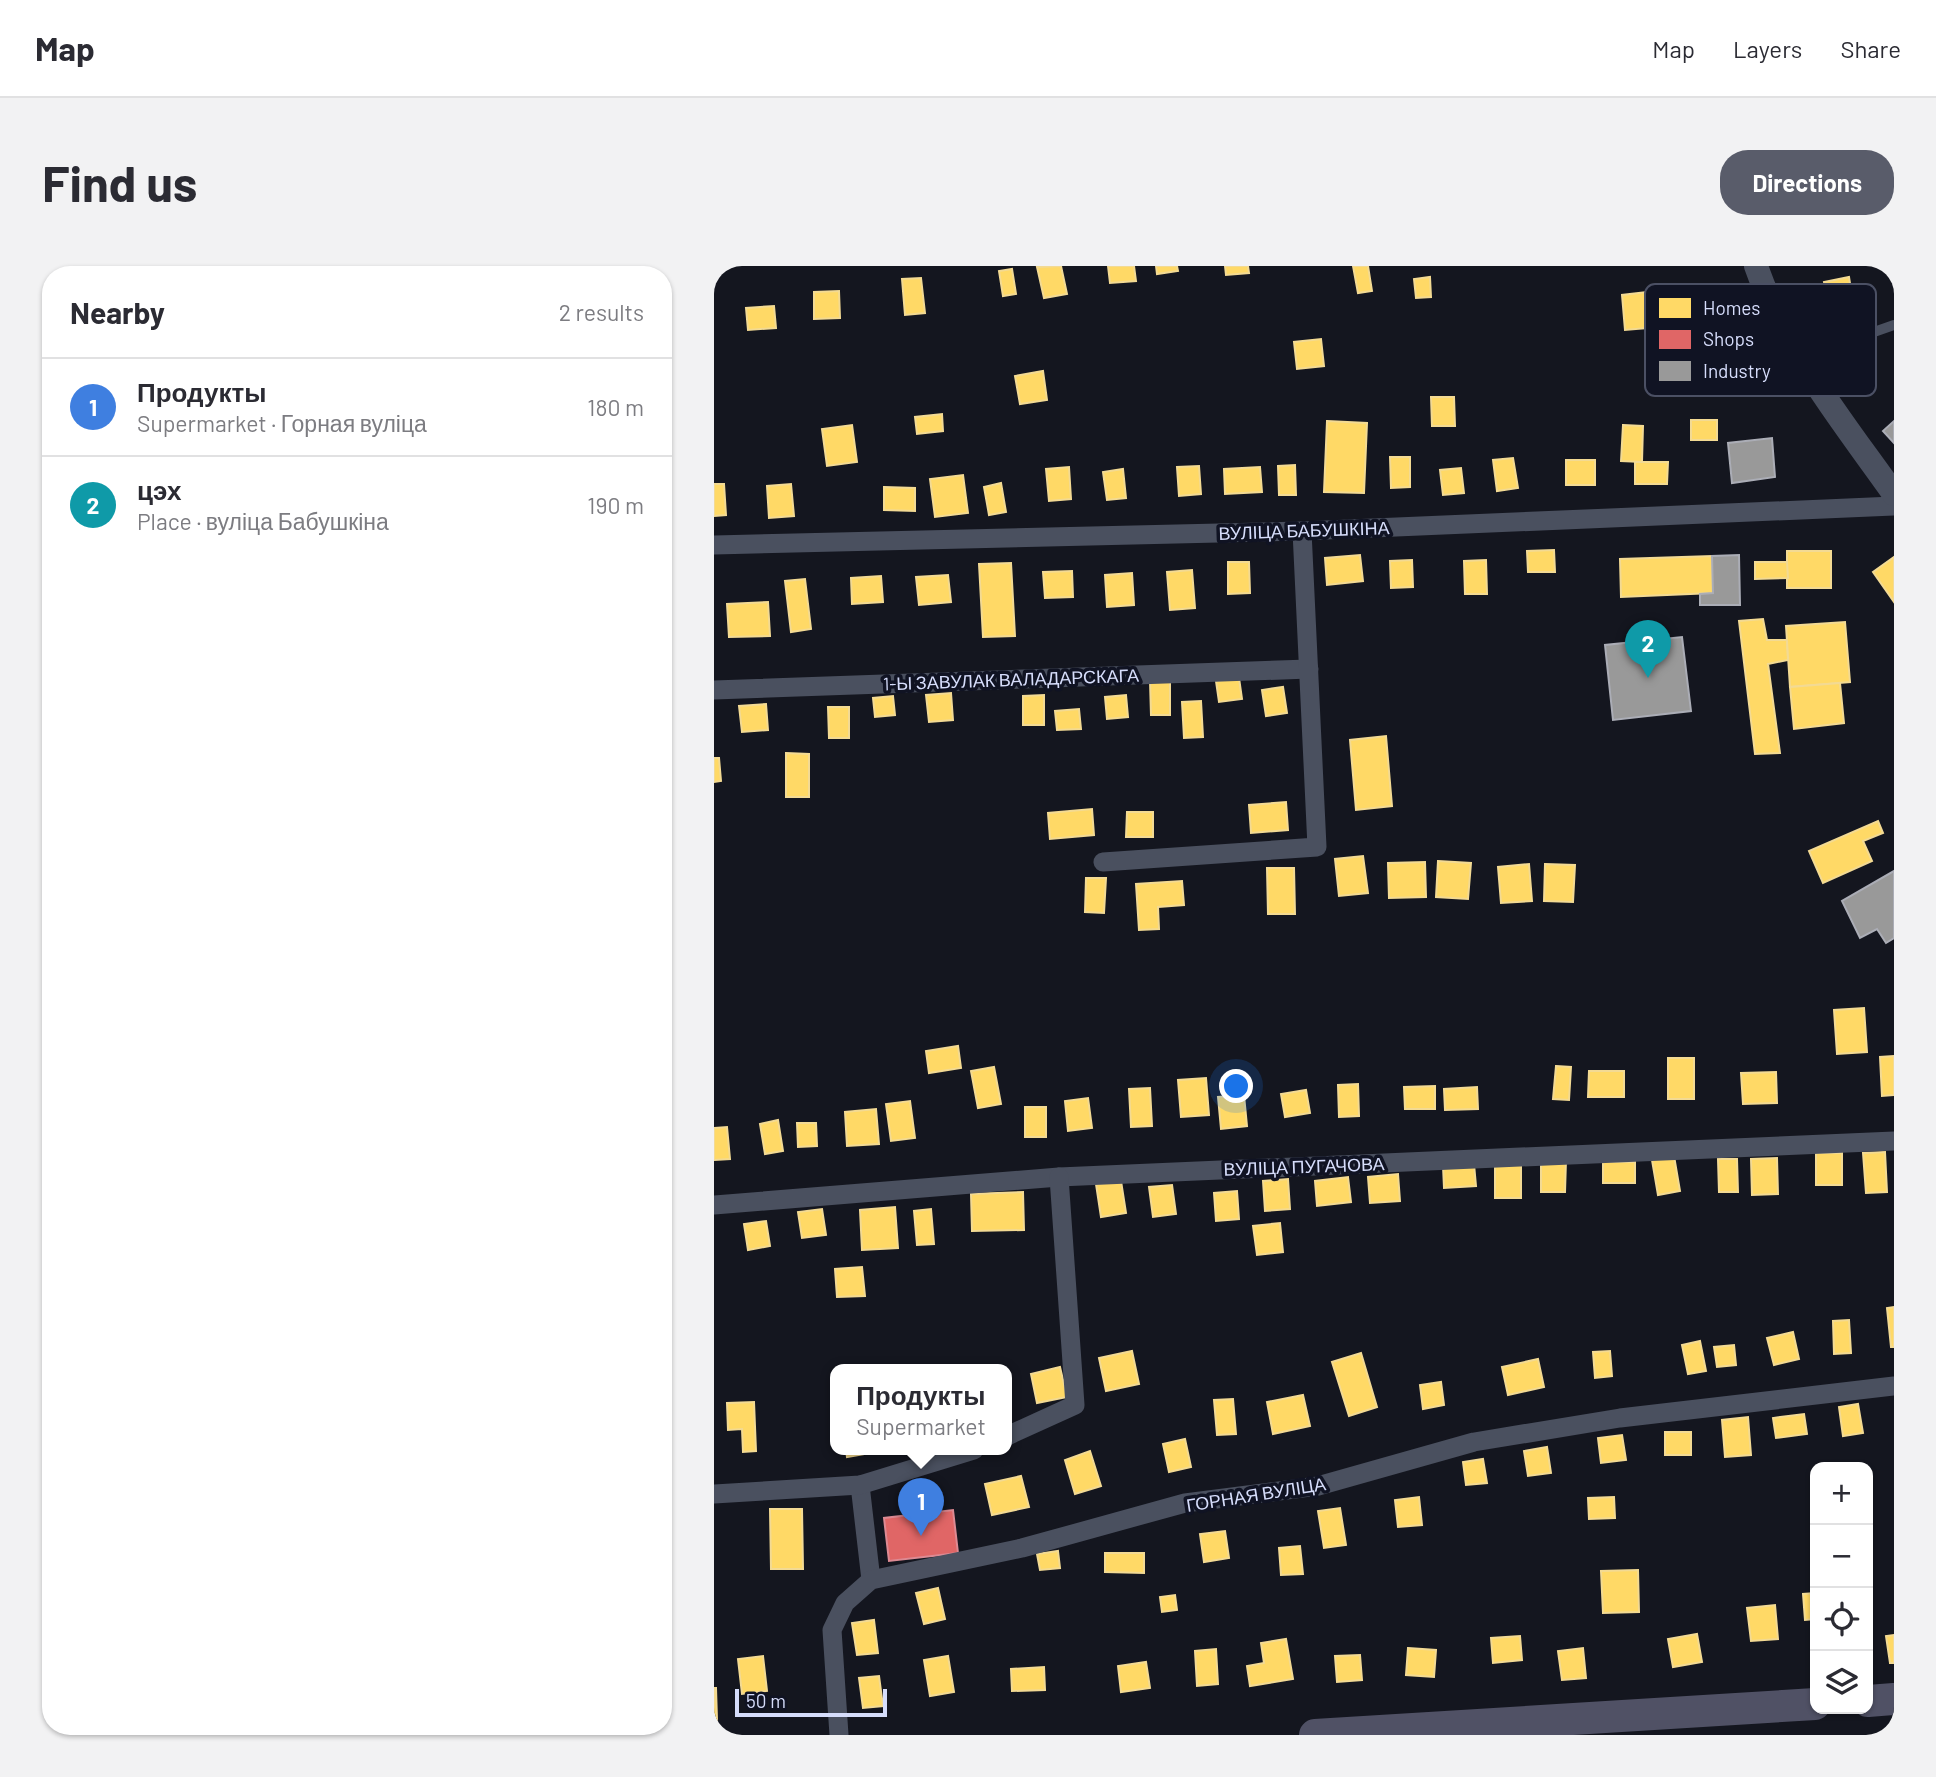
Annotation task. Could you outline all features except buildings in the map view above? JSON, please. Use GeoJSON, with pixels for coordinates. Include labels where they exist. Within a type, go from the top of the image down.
{"type":"FeatureCollection","features":[{"type":"Feature","properties":{"kind":"main road"},"geometry":{"type":"LineString","coordinates":[[1873,1700],[1894,1699]]}},
{"type":"Feature","properties":{"kind":"main road"},"geometry":{"type":"LineString","coordinates":[[1315,1735],[1524,1730],[1810,1704]]}},
{"type":"Feature","properties":{"kind":"street"},"geometry":{"type":"LineString","coordinates":[[1756,266],[1764,284]]}},
{"type":"Feature","properties":{"kind":"street"},"geometry":{"type":"LineString","coordinates":[[1826,396],[1894,494]]}},
{"type":"Feature","properties":{"kind":"street","name":"ВУЛІЦА БАБУШКІНА"},"geometry":{"type":"LineString","coordinates":[[714,545],[1302,531],[1894,506]]}},
{"type":"Feature","properties":{"kind":"street"},"geometry":{"type":"LineString","coordinates":[[1103,862],[1317,847],[1302,531]]}},
{"type":"Feature","properties":{"kind":"street","name":"1-Ы ЗАВУЛАК ВАЛАДАРСКАГА"},"geometry":{"type":"LineString","coordinates":[[714,690],[1309,669]]}},
{"type":"Feature","properties":{"kind":"street","name":"ВУЛІЦА ПУГАЧОВА"},"geometry":{"type":"LineString","coordinates":[[714,1205],[1059,1177],[1894,1141]]}},
{"type":"Feature","properties":{"kind":"street"},"geometry":{"type":"LineString","coordinates":[[1012,1434],[1075,1405],[1059,1177]]}},
{"type":"Feature","properties":{"kind":"street","name":"ГОРНАЯ ВУЛІЦА"},"geometry":{"type":"LineString","coordinates":[[839,1735],[832,1630],[845,1603],[872,1580],[1022,1548],[1185,1503],[1318,1486],[1474,1442],[1620,1418],[1894,1386]]}},
{"type":"Feature","properties":{"kind":"street"},"geometry":{"type":"LineString","coordinates":[[714,1494],[860,1485],[958,1455]]}},
{"type":"Feature","properties":{"kind":"street"},"geometry":{"type":"LineString","coordinates":[[860,1485],[872,1580]]}},
{"type":"Feature","properties":{"kind":"lane"},"geometry":{"type":"LineString","coordinates":[[1876,331],[1894,325]]}},
{"type":"Feature","properties":{"kind":"place","name":"цэх"},"geometry":{"type":"Point","coordinates":[1648,678]}},
{"type":"Feature","properties":{"kind":"place","name":"Продукты"},"geometry":{"type":"Point","coordinates":[921,1536]}}]}
